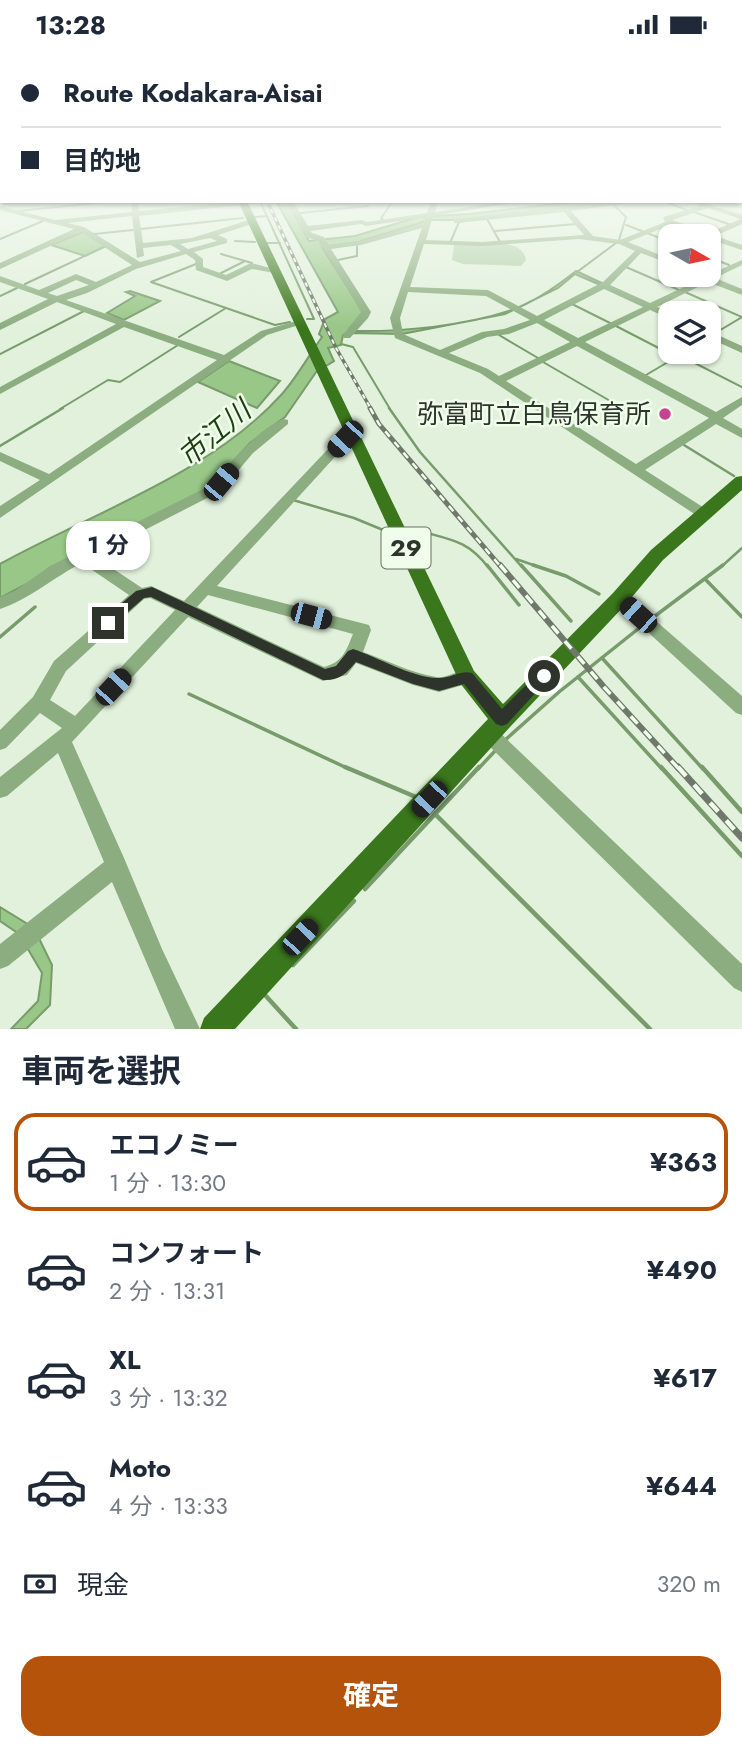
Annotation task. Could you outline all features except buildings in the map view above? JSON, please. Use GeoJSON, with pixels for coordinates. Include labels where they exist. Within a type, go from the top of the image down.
{"type":"FeatureCollection","features":[{"type":"Feature","properties":{"kind":"main road","name":"29"},"geometry":{"type":"LineString","coordinates":[[259,237],[467,677],[495,727]]}},
{"type":"Feature","properties":{"kind":"main road"},"geometry":{"type":"LineString","coordinates":[[215,1029],[495,727],[620,598],[657,555],[742,481]]}},
{"type":"Feature","properties":{"kind":"street"},"geometry":{"type":"LineString","coordinates":[[0,266],[64,237]]}},
{"type":"Feature","properties":{"kind":"street"},"geometry":{"type":"LineString","coordinates":[[93,237],[140,266]]}},
{"type":"Feature","properties":{"kind":"street"},"geometry":{"type":"LineString","coordinates":[[138,237],[140,266]]}},
{"type":"Feature","properties":{"kind":"street"},"geometry":{"type":"LineString","coordinates":[[139,246],[203,237]]}},
{"type":"Feature","properties":{"kind":"street"},"geometry":{"type":"LineString","coordinates":[[0,327],[57,299],[140,266],[224,241],[215,237]]}},
{"type":"Feature","properties":{"kind":"street"},"geometry":{"type":"LineString","coordinates":[[312,237],[323,244],[366,311],[365,316],[349,333]]}},
{"type":"Feature","properties":{"kind":"street"},"geometry":{"type":"LineString","coordinates":[[323,244],[361,243],[378,237]]}},
{"type":"Feature","properties":{"kind":"street"},"geometry":{"type":"LineString","coordinates":[[423,237],[395,318],[397,333],[472,365],[499,380],[704,514]]}},
{"type":"Feature","properties":{"kind":"street"},"geometry":{"type":"LineString","coordinates":[[621,242],[634,237]]}},
{"type":"Feature","properties":{"kind":"street"},"geometry":{"type":"LineString","coordinates":[[422,242],[482,244],[590,238],[621,242],[658,258]]}},
{"type":"Feature","properties":{"kind":"street"},"geometry":{"type":"LineString","coordinates":[[721,240],[742,248]]}},
{"type":"Feature","properties":{"kind":"street"},"geometry":{"type":"LineString","coordinates":[[174,243],[200,259],[199,268],[227,278],[251,266],[274,270]]}},
{"type":"Feature","properties":{"kind":"street"},"geometry":{"type":"LineString","coordinates":[[441,353],[485,334],[506,331],[537,320],[605,284],[640,250]]}},
{"type":"Feature","properties":{"kind":"street"},"geometry":{"type":"LineString","coordinates":[[721,270],[742,262]]}},
{"type":"Feature","properties":{"kind":"street"},"geometry":{"type":"LineString","coordinates":[[40,293],[76,277],[97,285]]}},
{"type":"Feature","properties":{"kind":"street"},"geometry":{"type":"LineString","coordinates":[[0,279],[227,360]]}},
{"type":"Feature","properties":{"kind":"street"},"geometry":{"type":"LineString","coordinates":[[721,283],[742,292]]}},
{"type":"Feature","properties":{"kind":"street"},"geometry":{"type":"LineString","coordinates":[[605,284],[658,309]]}},
{"type":"Feature","properties":{"kind":"street"},"geometry":{"type":"LineString","coordinates":[[499,380],[685,287]]}},
{"type":"Feature","properties":{"kind":"street"},"geometry":{"type":"LineString","coordinates":[[405,289],[488,293],[742,433]]}},
{"type":"Feature","properties":{"kind":"street"},"geometry":{"type":"LineString","coordinates":[[0,391],[124,323]]}},
{"type":"Feature","properties":{"kind":"street"},"geometry":{"type":"LineString","coordinates":[[0,513],[267,331],[300,323]]}},
{"type":"Feature","properties":{"kind":"street"},"geometry":{"type":"LineString","coordinates":[[721,338],[742,348]]}},
{"type":"Feature","properties":{"kind":"street"},"geometry":{"type":"LineString","coordinates":[[636,470],[742,400]]}},
{"type":"Feature","properties":{"kind":"street"},"geometry":{"type":"LineString","coordinates":[[0,603],[20,595],[55,570],[217,486],[249,450],[284,422]]}},
{"type":"Feature","properties":{"kind":"street"},"geometry":{"type":"LineString","coordinates":[[0,789],[69,733],[351,432]]}},
{"type":"Feature","properties":{"kind":"street"},"geometry":{"type":"LineString","coordinates":[[0,456],[49,479]]}},
{"type":"Feature","properties":{"kind":"street"},"geometry":{"type":"LineString","coordinates":[[83,556],[140,594]]}},
{"type":"Feature","properties":{"kind":"street"},"geometry":{"type":"LineString","coordinates":[[0,742],[39,702],[55,673],[140,594],[152,592],[323,674],[332,675],[341,670],[353,655],[363,630],[206,589]]}},
{"type":"Feature","properties":{"kind":"street"},"geometry":{"type":"LineString","coordinates":[[620,598],[742,708]]}},
{"type":"Feature","properties":{"kind":"street"},"geometry":{"type":"LineString","coordinates":[[353,655],[439,685],[467,677]]}},
{"type":"Feature","properties":{"kind":"street"},"geometry":{"type":"LineString","coordinates":[[39,702],[69,733],[95,808],[161,976],[188,1029]]}},
{"type":"Feature","properties":{"kind":"street"},"geometry":{"type":"LineString","coordinates":[[495,727],[742,980]]}},
{"type":"Feature","properties":{"kind":"street"},"geometry":{"type":"LineString","coordinates":[[0,958],[117,865]]}},
{"type":"Feature","properties":{"kind":"shaded area"},"geometry":{"type":"Polygon","coordinates":[[[71,237],[91,237],[106,246],[85,256],[51,245],[71,237]]]}},
{"type":"Feature","properties":{"kind":"shaded area"},"geometry":{"type":"Polygon","coordinates":[[[296,237],[307,237],[309,241],[375,237],[322,247],[364,313],[352,331],[412,329],[457,323],[402,334],[343,335],[341,345],[328,348],[334,361],[326,366],[321,365],[285,417],[250,443],[209,488],[0,598],[0,564],[148,490],[220,447],[253,422],[282,394],[298,373],[322,337],[319,334],[325,319],[338,312],[296,237]]]}},
{"type":"Feature","properties":{"kind":"shaded area"},"geometry":{"type":"Polygon","coordinates":[[[506,244],[523,253],[526,260],[521,266],[463,264],[452,260],[454,245],[506,244]]]}},
{"type":"Feature","properties":{"kind":"shaded area"},"geometry":{"type":"Polygon","coordinates":[[[576,271],[658,310],[575,274],[558,288],[537,298],[576,271]]]}},
{"type":"Feature","properties":{"kind":"shaded area"},"geometry":{"type":"Polygon","coordinates":[[[126,292],[160,301],[124,320],[107,313],[135,296],[126,292]]]}},
{"type":"Feature","properties":{"kind":"shaded area"},"geometry":{"type":"Polygon","coordinates":[[[229,361],[280,381],[257,408],[198,382],[229,361]]]}},
{"type":"Feature","properties":{"kind":"shaded area"},"geometry":{"type":"Polygon","coordinates":[[[0,907],[34,928],[52,965],[50,1005],[26,1029],[11,1029],[38,1001],[42,973],[19,934],[0,921],[0,907]]]}},
{"type":"Feature","properties":{"kind":"waterway"},"geometry":{"type":"LineString","coordinates":[[0,239],[5,237]]}},
{"type":"Feature","properties":{"kind":"waterway"},"geometry":{"type":"LineString","coordinates":[[276,237],[279,243]]}},
{"type":"Feature","properties":{"kind":"waterway"},"geometry":{"type":"LineString","coordinates":[[450,243],[453,237]]}},
{"type":"Feature","properties":{"kind":"waterway"},"geometry":{"type":"LineString","coordinates":[[497,237],[500,242]]}},
{"type":"Feature","properties":{"kind":"waterway"},"geometry":{"type":"LineString","coordinates":[[235,241],[255,242]]}},
{"type":"Feature","properties":{"kind":"waterway"},"geometry":{"type":"LineString","coordinates":[[267,243],[279,243]]}},
{"type":"Feature","properties":{"kind":"waterway"},"geometry":{"type":"LineString","coordinates":[[279,243],[314,319],[307,319]]}},
{"type":"Feature","properties":{"kind":"waterway"},"geometry":{"type":"LineString","coordinates":[[577,272],[616,243]]}},
{"type":"Feature","properties":{"kind":"waterway"},"geometry":{"type":"LineString","coordinates":[[25,284],[106,246]]}},
{"type":"Feature","properties":{"kind":"waterway"},"geometry":{"type":"LineString","coordinates":[[338,260],[357,256],[357,246]]}},
{"type":"Feature","properties":{"kind":"waterway"},"geometry":{"type":"LineString","coordinates":[[221,254],[252,263]]}},
{"type":"Feature","properties":{"kind":"waterway"},"geometry":{"type":"LineString","coordinates":[[221,273],[245,261]]}},
{"type":"Feature","properties":{"kind":"waterway"},"geometry":{"type":"LineString","coordinates":[[721,262],[729,265]]}},
{"type":"Feature","properties":{"kind":"waterway"},"geometry":{"type":"LineString","coordinates":[[196,264],[151,282],[226,308]]}},
{"type":"Feature","properties":{"kind":"waterway"},"geometry":{"type":"LineString","coordinates":[[626,267],[679,290]]}},
{"type":"Feature","properties":{"kind":"waterway"},"geometry":{"type":"LineString","coordinates":[[0,296],[17,288]]}},
{"type":"Feature","properties":{"kind":"waterway"},"geometry":{"type":"LineString","coordinates":[[685,292],[706,301]]}},
{"type":"Feature","properties":{"kind":"waterway"},"geometry":{"type":"LineString","coordinates":[[572,304],[610,323]]}},
{"type":"Feature","properties":{"kind":"waterway"},"geometry":{"type":"LineString","coordinates":[[179,337],[226,308]]}},
{"type":"Feature","properties":{"kind":"waterway"},"geometry":{"type":"LineString","coordinates":[[226,308],[275,325],[290,322]]}},
{"type":"Feature","properties":{"kind":"waterway"},"geometry":{"type":"LineString","coordinates":[[721,308],[742,317],[721,330]]}},
{"type":"Feature","properties":{"kind":"waterway"},"geometry":{"type":"LineString","coordinates":[[0,354],[84,311]]}},
{"type":"Feature","properties":{"kind":"waterway"},"geometry":{"type":"LineString","coordinates":[[616,326],[658,348]]}},
{"type":"Feature","properties":{"kind":"waterway"},"geometry":{"type":"LineString","coordinates":[[499,335],[538,358]]}},
{"type":"Feature","properties":{"kind":"waterway"},"geometry":{"type":"LineString","coordinates":[[341,344],[353,347],[390,409]]}},
{"type":"Feature","properties":{"kind":"waterway"},"geometry":{"type":"LineString","coordinates":[[60,409],[108,380],[120,382],[178,345]]}},
{"type":"Feature","properties":{"kind":"waterway"},"geometry":{"type":"LineString","coordinates":[[543,362],[624,409]]}},
{"type":"Feature","properties":{"kind":"waterway"},"geometry":{"type":"LineString","coordinates":[[646,375],[665,364]]}},
{"type":"Feature","properties":{"kind":"waterway"},"geometry":{"type":"LineString","coordinates":[[697,364],[742,387]]}},
{"type":"Feature","properties":{"kind":"waterway"},"geometry":{"type":"LineString","coordinates":[[0,446],[63,408]]}},
{"type":"Feature","properties":{"kind":"waterway"},"geometry":{"type":"LineString","coordinates":[[389,408],[420,452],[522,567]]}},
{"type":"Feature","properties":{"kind":"waterway"},"geometry":{"type":"LineString","coordinates":[[621,408],[627,411]]}},
{"type":"Feature","properties":{"kind":"waterway"},"geometry":{"type":"LineString","coordinates":[[684,445],[734,476]]}},
{"type":"Feature","properties":{"kind":"waterway"},"geometry":{"type":"LineString","coordinates":[[293,500],[354,518],[388,532]]}},
{"type":"Feature","properties":{"kind":"waterway"},"geometry":{"type":"LineString","coordinates":[[414,533],[420,531],[458,542],[473,551],[488,567]]}},
{"type":"Feature","properties":{"kind":"waterway"},"geometry":{"type":"LineString","coordinates":[[721,567],[742,548]]}},
{"type":"Feature","properties":{"kind":"waterway"},"geometry":{"type":"LineString","coordinates":[[516,559],[539,567]]}},
{"type":"Feature","properties":{"kind":"waterway"},"geometry":{"type":"LineString","coordinates":[[487,565],[519,605]]}},
{"type":"Feature","properties":{"kind":"waterway"},"geometry":{"type":"LineString","coordinates":[[521,565],[571,621]]}},
{"type":"Feature","properties":{"kind":"waterway"},"geometry":{"type":"LineString","coordinates":[[533,565],[539,567]]}},
{"type":"Feature","properties":{"kind":"waterway"},"geometry":{"type":"LineString","coordinates":[[651,619],[723,565]]}},
{"type":"Feature","properties":{"kind":"waterway"},"geometry":{"type":"LineString","coordinates":[[539,567],[566,576],[599,594]]}},
{"type":"Feature","properties":{"kind":"waterway"},"geometry":{"type":"LineString","coordinates":[[706,580],[742,617]]}},
{"type":"Feature","properties":{"kind":"waterway"},"geometry":{"type":"LineString","coordinates":[[0,637],[35,607]]}},
{"type":"Feature","properties":{"kind":"waterway"},"geometry":{"type":"LineString","coordinates":[[504,741],[559,692],[643,625]]}},
{"type":"Feature","properties":{"kind":"waterway"},"geometry":{"type":"LineString","coordinates":[[602,658],[703,769]]}},
{"type":"Feature","properties":{"kind":"waterway"},"geometry":{"type":"LineString","coordinates":[[578,677],[662,769]]}},
{"type":"Feature","properties":{"kind":"waterway"},"geometry":{"type":"LineString","coordinates":[[189,694],[349,769]]}},
{"type":"Feature","properties":{"kind":"waterway"},"geometry":{"type":"LineString","coordinates":[[478,769],[495,751]]}},
{"type":"Feature","properties":{"kind":"waterway"},"geometry":{"type":"LineString","coordinates":[[345,767],[416,797]]}},
{"type":"Feature","properties":{"kind":"waterway"},"geometry":{"type":"LineString","coordinates":[[435,814],[479,767]]}},
{"type":"Feature","properties":{"kind":"waterway"},"geometry":{"type":"LineString","coordinates":[[661,767],[742,856]]}},
{"type":"Feature","properties":{"kind":"waterway"},"geometry":{"type":"LineString","coordinates":[[702,767],[742,812]]}},
{"type":"Feature","properties":{"kind":"waterway"},"geometry":{"type":"LineString","coordinates":[[365,889],[435,814]]}},
{"type":"Feature","properties":{"kind":"waterway"},"geometry":{"type":"LineString","coordinates":[[435,814],[650,1029]]}},
{"type":"Feature","properties":{"kind":"waterway"},"geometry":{"type":"LineString","coordinates":[[293,965],[354,901]]}},
{"type":"Feature","properties":{"kind":"waterway"},"geometry":{"type":"LineString","coordinates":[[265,995],[296,1029]]}},
{"type":"Feature","properties":{"kind":"railway"},"geometry":{"type":"LineString","coordinates":[[284,237],[336,348],[371,409]]}},
{"type":"Feature","properties":{"kind":"railway"},"geometry":{"type":"LineString","coordinates":[[370,408],[379,424],[501,567]]}},
{"type":"Feature","properties":{"kind":"railway"},"geometry":{"type":"LineString","coordinates":[[500,565],[604,687],[679,769]]}},
{"type":"Feature","properties":{"kind":"railway"},"geometry":{"type":"LineString","coordinates":[[678,767],[742,838]]}},
{"type":"Feature","properties":{"kind":"place","name":"弥富町立白鳥保育所"},"geometry":{"type":"Point","coordinates":[665,414]}},
{"type":"Feature","properties":{"kind":"route"},"geometry":{"type":"LineString","coordinates":[[108,623],[140,594],[152,592],[323,674],[332,675],[341,670],[353,655],[439,685],[467,677],[502,720],[544,676]]}},
{"type":"Feature","properties":{"kind":"water label","name":"市江川"},"geometry":{"type":"Point","coordinates":[214,433]}}]}
